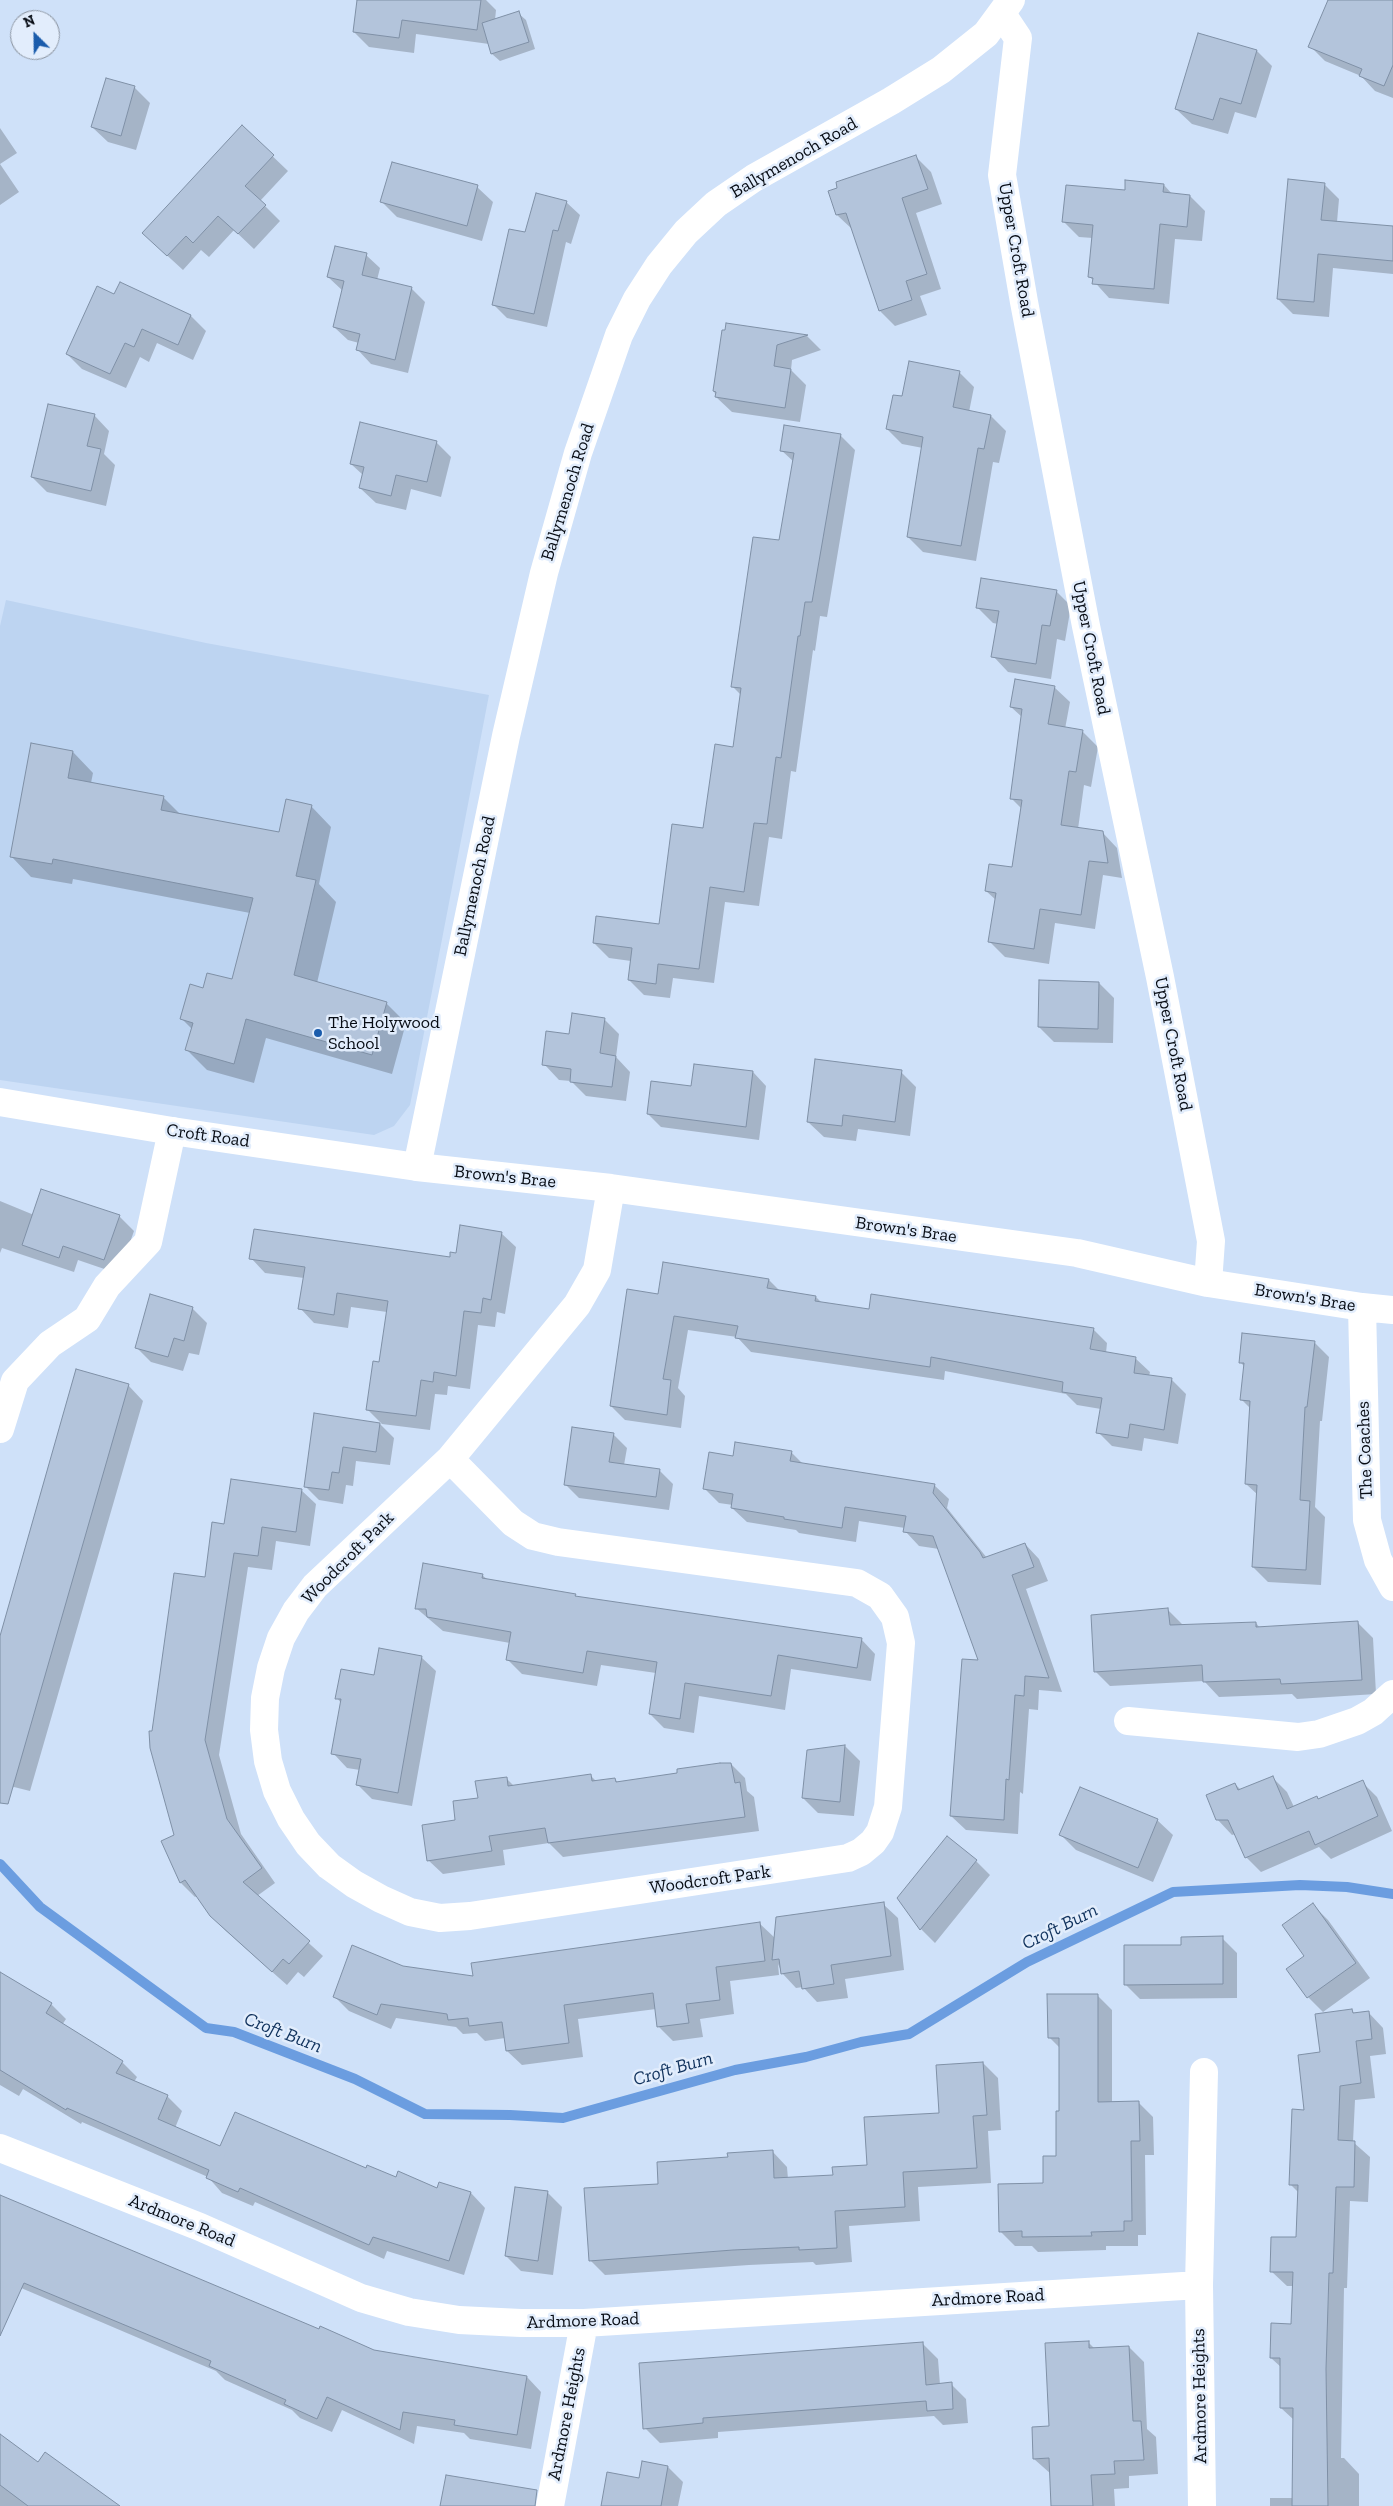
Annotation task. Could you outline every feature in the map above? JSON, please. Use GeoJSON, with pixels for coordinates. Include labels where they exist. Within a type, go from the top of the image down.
{"type":"FeatureCollection","features":[{"type":"Feature","properties":{"kind":"street","name":"Ballymenoch Road"},"geometry":{"type":"LineString","coordinates":[[417,1167],[506,736],[544,573],[578,453],[619,335],[637,299],[659,265],[686,232],[716,204],[754,178],[891,101],[941,70],[986,34],[1007,7]]}},
{"type":"Feature","properties":{"kind":"street","name":"Upper Croft Road"},"geometry":{"type":"LineString","coordinates":[[1007,7],[1018,38],[1002,175],[1082,607],[1160,977],[1211,1241],[1208,1283]]}},
{"type":"Feature","properties":{"kind":"street","name":"Croft Road"},"geometry":{"type":"LineString","coordinates":[[0,1102],[172,1131],[417,1167]]}},
{"type":"Feature","properties":{"kind":"street"},"geometry":{"type":"LineString","coordinates":[[0,1429],[15,1381],[50,1344],[87,1319],[107,1286],[148,1242],[172,1131]]}},
{"type":"Feature","properties":{"kind":"street","name":"Brown's Brae"},"geometry":{"type":"LineString","coordinates":[[417,1167],[611,1188],[1077,1253],[1208,1283],[1362,1307],[1393,1310]]}},
{"type":"Feature","properties":{"kind":"street","name":"Woodcroft Park"},"geometry":{"type":"LineString","coordinates":[[450,1459],[513,1523],[533,1536],[558,1542],[857,1583],[880,1596],[895,1617],[901,1643],[888,1807],[880,1832],[873,1842],[861,1852],[848,1858],[479,1914],[440,1918],[410,1912],[381,1899],[354,1884],[329,1866],[308,1844],[291,1819],[277,1791],[268,1761],[264,1730],[265,1698],[270,1668],[296,1611],[315,1586],[450,1459],[577,1305],[597,1270],[611,1188]]}},
{"type":"Feature","properties":{"kind":"street","name":"The Coaches"},"geometry":{"type":"LineString","coordinates":[[1362,1307],[1368,1520],[1378,1560],[1393,1587]]}},
{"type":"Feature","properties":{"kind":"street"},"geometry":{"type":"LineString","coordinates":[[1128,1721],[1298,1736],[1319,1734],[1357,1721],[1373,1712],[1393,1694]]}},
{"type":"Feature","properties":{"kind":"street","name":"Ardmore Heights"},"geometry":{"type":"LineString","coordinates":[[1202,2506],[1199,2286],[1204,2072]]}},
{"type":"Feature","properties":{"kind":"street","name":"Ardmore Road"},"geometry":{"type":"LineString","coordinates":[[0,2148],[200,2227],[361,2298],[409,2312],[459,2320],[521,2323],[584,2323],[1199,2286]]}},
{"type":"Feature","properties":{"kind":"street","name":"Ardmore Heights"},"geometry":{"type":"LineString","coordinates":[[550,2506],[584,2323]]}},
{"type":"Feature","properties":{"kind":"shaded area"},"geometry":{"type":"Polygon","coordinates":[[[6,600],[206,643],[489,695],[410,1105],[394,1126],[374,1135],[0,1080],[0,626],[6,600]]]}},
{"type":"Feature","properties":{"kind":"building"},"geometry":{"type":"Polygon","coordinates":[[[357,0],[481,0],[477,30],[402,20],[399,38],[353,32],[357,0]]]}},
{"type":"Feature","properties":{"kind":"building"},"geometry":{"type":"Polygon","coordinates":[[[1328,0],[1393,0],[1393,65],[1384,86],[1359,76],[1362,69],[1308,47],[1328,0]]]}},
{"type":"Feature","properties":{"kind":"building"},"geometry":{"type":"Polygon","coordinates":[[[519,11],[529,42],[491,54],[482,23],[519,11]]]}},
{"type":"Feature","properties":{"kind":"building"},"geometry":{"type":"Polygon","coordinates":[[[1198,33],[1257,50],[1241,104],[1220,98],[1213,120],[1175,109],[1198,33]]]}},
{"type":"Feature","properties":{"kind":"building"},"geometry":{"type":"Polygon","coordinates":[[[106,78],[135,86],[121,136],[91,127],[106,78]]]}},
{"type":"Feature","properties":{"kind":"building"},"geometry":{"type":"Polygon","coordinates":[[[242,125],[274,155],[245,186],[266,205],[238,234],[218,216],[193,243],[186,236],[167,256],[142,233],[242,125]]]}},
{"type":"Feature","properties":{"kind":"building"},"geometry":{"type":"Polygon","coordinates":[[[916,155],[928,189],[902,198],[927,274],[906,281],[912,300],[879,311],[846,213],[836,215],[828,191],[837,188],[836,182],[916,155]]]}},
{"type":"Feature","properties":{"kind":"building"},"geometry":{"type":"Polygon","coordinates":[[[392,162],[478,185],[467,226],[380,202],[392,162]]]}},
{"type":"Feature","properties":{"kind":"building"},"geometry":{"type":"Polygon","coordinates":[[[1288,179],[1325,183],[1321,220],[1393,226],[1393,261],[1318,254],[1314,302],[1277,299],[1288,179]]]}},
{"type":"Feature","properties":{"kind":"building"},"geometry":{"type":"Polygon","coordinates":[[[1125,180],[1164,184],[1163,192],[1190,195],[1187,227],[1160,224],[1154,289],[1092,284],[1093,278],[1088,277],[1093,225],[1062,222],[1066,185],[1125,190],[1125,180]]]}},
{"type":"Feature","properties":{"kind":"building"},"geometry":{"type":"Polygon","coordinates":[[[536,193],[567,201],[558,231],[553,230],[534,314],[492,305],[509,229],[525,232],[536,193]]]}},
{"type":"Feature","properties":{"kind":"building"},"geometry":{"type":"Polygon","coordinates":[[[335,246],[367,253],[362,275],[412,287],[395,360],[356,350],[360,334],[333,327],[344,281],[327,277],[335,246]]]}},
{"type":"Feature","properties":{"kind":"building"},"geometry":{"type":"Polygon","coordinates":[[[120,282],[191,315],[178,345],[142,329],[134,347],[125,343],[110,374],[66,354],[97,286],[114,294],[120,282]]]}},
{"type":"Feature","properties":{"kind":"building"},"geometry":{"type":"Polygon","coordinates":[[[726,323],[808,335],[777,345],[774,366],[791,369],[785,408],[715,397],[716,392],[713,391],[722,330],[725,330],[726,323]]]}},
{"type":"Feature","properties":{"kind":"building"},"geometry":{"type":"Polygon","coordinates":[[[909,361],[960,371],[953,407],[991,415],[984,449],[978,448],[961,546],[907,537],[923,437],[886,429],[893,395],[902,396],[909,361]]]}},
{"type":"Feature","properties":{"kind":"building"},"geometry":{"type":"Polygon","coordinates":[[[48,404],[95,414],[87,446],[101,449],[91,491],[31,477],[48,404]]]}},
{"type":"Feature","properties":{"kind":"building"},"geometry":{"type":"Polygon","coordinates":[[[360,422],[437,441],[427,482],[396,475],[391,496],[359,488],[364,467],[350,464],[360,422]]]}},
{"type":"Feature","properties":{"kind":"building"},"geometry":{"type":"Polygon","coordinates":[[[784,425],[841,434],[812,602],[805,602],[800,636],[798,636],[781,758],[776,757],[767,824],[754,823],[744,892],[710,887],[699,969],[658,964],[656,984],[628,980],[632,948],[593,943],[596,916],[659,924],[672,824],[703,828],[715,744],[733,747],[741,688],[731,687],[753,537],[779,540],[794,453],[780,451],[784,425]]]}},
{"type":"Feature","properties":{"kind":"building"},"geometry":{"type":"Polygon","coordinates":[[[981,578],[1057,590],[1050,626],[1042,625],[1036,664],[991,657],[999,611],[976,608],[981,578]]]}},
{"type":"Feature","properties":{"kind":"building"},"geometry":{"type":"Polygon","coordinates":[[[1015,679],[1055,686],[1048,724],[1083,730],[1076,772],[1069,771],[1061,825],[1103,831],[1108,863],[1089,861],[1081,915],[1040,909],[1034,949],[988,942],[996,893],[985,891],[989,864],[1012,867],[1022,800],[1010,799],[1022,709],[1010,707],[1015,679]]]}},
{"type":"Feature","properties":{"kind":"building"},"geometry":{"type":"Polygon","coordinates":[[[31,743],[73,751],[68,778],[164,796],[161,810],[279,832],[286,799],[312,805],[296,876],[316,880],[294,975],[387,1002],[372,1055],[246,1019],[234,1064],[185,1050],[193,1023],[180,1019],[190,984],[203,988],[207,973],[232,979],[253,898],[53,859],[52,864],[10,857],[31,743]]]}},
{"type":"Feature","properties":{"kind":"building"},"geometry":{"type":"Polygon","coordinates":[[[1039,980],[1099,982],[1098,1029],[1038,1027],[1039,980]]]}},
{"type":"Feature","properties":{"kind":"building"},"geometry":{"type":"Polygon","coordinates":[[[572,1013],[605,1018],[600,1053],[616,1056],[612,1087],[570,1082],[571,1069],[542,1065],[546,1031],[569,1034],[572,1013]]]}},
{"type":"Feature","properties":{"kind":"building"},"geometry":{"type":"Polygon","coordinates":[[[815,1059],[902,1070],[895,1122],[843,1115],[842,1126],[807,1122],[815,1059]]]}},
{"type":"Feature","properties":{"kind":"building"},"geometry":{"type":"Polygon","coordinates":[[[694,1064],[753,1071],[746,1127],[647,1114],[651,1081],[691,1086],[694,1064]]]}},
{"type":"Feature","properties":{"kind":"building"},"geometry":{"type":"Polygon","coordinates":[[[41,1189],[120,1215],[104,1260],[63,1246],[59,1258],[22,1245],[41,1189]]]}},
{"type":"Feature","properties":{"kind":"building"},"geometry":{"type":"Polygon","coordinates":[[[460,1225],[502,1232],[491,1300],[483,1298],[481,1313],[464,1311],[456,1376],[434,1372],[433,1382],[421,1380],[416,1416],[366,1410],[373,1361],[379,1362],[388,1301],[337,1293],[334,1315],[298,1309],[305,1267],[249,1259],[254,1229],[450,1257],[450,1252],[456,1253],[460,1225]]]}},
{"type":"Feature","properties":{"kind":"building"},"geometry":{"type":"Polygon","coordinates":[[[663,1262],[769,1279],[767,1288],[816,1296],[815,1301],[869,1309],[871,1294],[1094,1328],[1090,1349],[1136,1357],[1134,1373],[1172,1378],[1164,1430],[1130,1424],[1128,1438],[1096,1433],[1102,1398],[1062,1392],[1063,1382],[931,1357],[930,1367],[735,1338],[738,1326],[674,1316],[663,1379],[671,1380],[667,1415],[610,1406],[627,1289],[658,1294],[663,1262]]]}},
{"type":"Feature","properties":{"kind":"building"},"geometry":{"type":"Polygon","coordinates":[[[150,1294],[193,1307],[184,1341],[174,1338],[168,1357],[135,1348],[150,1294]]]}},
{"type":"Feature","properties":{"kind":"building"},"geometry":{"type":"Polygon","coordinates":[[[1242,1333],[1315,1341],[1307,1407],[1305,1407],[1300,1500],[1310,1501],[1306,1570],[1252,1567],[1257,1485],[1245,1484],[1250,1401],[1240,1400],[1244,1363],[1239,1363],[1242,1333]]]}},
{"type":"Feature","properties":{"kind":"building"},"geometry":{"type":"Polygon","coordinates":[[[76,1369],[129,1384],[8,1804],[0,1803],[0,1636],[76,1369]]]}},
{"type":"Feature","properties":{"kind":"building"},"geometry":{"type":"Polygon","coordinates":[[[314,1413],[380,1423],[376,1452],[343,1447],[339,1473],[332,1472],[329,1490],[304,1487],[314,1413]]]}},
{"type":"Feature","properties":{"kind":"building"},"geometry":{"type":"Polygon","coordinates":[[[572,1427],[614,1433],[609,1462],[660,1469],[656,1497],[564,1485],[572,1427]]]}},
{"type":"Feature","properties":{"kind":"building"},"geometry":{"type":"Polygon","coordinates":[[[735,1442],[792,1451],[790,1461],[935,1484],[933,1493],[983,1558],[1025,1543],[1034,1567],[1012,1575],[1049,1678],[1025,1676],[1024,1696],[1015,1695],[1009,1780],[1006,1779],[1004,1820],[950,1816],[962,1659],[978,1660],[933,1536],[903,1532],[906,1516],[845,1507],[842,1528],[731,1508],[733,1494],[703,1489],[709,1452],[733,1456],[735,1442]]]}},
{"type":"Feature","properties":{"kind":"building"},"geometry":{"type":"Polygon","coordinates":[[[231,1479],[302,1489],[296,1532],[262,1527],[258,1556],[234,1553],[205,1740],[227,1819],[262,1868],[243,1882],[310,1941],[289,1964],[283,1959],[272,1972],[210,1916],[185,1880],[180,1883],[161,1841],[174,1835],[150,1748],[149,1731],[152,1731],[174,1573],[205,1577],[212,1522],[224,1524],[231,1479]]]}},
{"type":"Feature","properties":{"kind":"building"},"geometry":{"type":"Polygon","coordinates":[[[423,1563],[483,1574],[482,1578],[576,1594],[575,1596],[862,1638],[857,1668],[778,1655],[771,1696],[685,1683],[680,1719],[649,1714],[657,1662],[587,1651],[583,1673],[506,1660],[511,1632],[427,1617],[426,1609],[415,1609],[423,1563]]]}},
{"type":"Feature","properties":{"kind":"building"},"geometry":{"type":"Polygon","coordinates":[[[1168,1608],[1170,1625],[1256,1622],[1256,1627],[1358,1621],[1362,1680],[1281,1684],[1280,1679],[1203,1682],[1202,1665],[1094,1672],[1091,1615],[1168,1608]]]}},
{"type":"Feature","properties":{"kind":"building"},"geometry":{"type":"Polygon","coordinates":[[[379,1648],[422,1656],[398,1793],[356,1785],[361,1759],[331,1754],[341,1699],[335,1699],[341,1669],[374,1675],[379,1648]]]}},
{"type":"Feature","properties":{"kind":"building"},"geometry":{"type":"Polygon","coordinates":[[[845,1745],[840,1802],[802,1798],[807,1750],[845,1745]]]}},
{"type":"Feature","properties":{"kind":"building"},"geometry":{"type":"Polygon","coordinates":[[[731,1763],[735,1783],[740,1782],[745,1817],[548,1843],[545,1828],[489,1836],[492,1851],[427,1861],[422,1825],[455,1820],[453,1801],[478,1798],[475,1781],[507,1777],[508,1786],[591,1774],[592,1781],[615,1778],[616,1782],[677,1773],[677,1769],[731,1763]]]}},
{"type":"Feature","properties":{"kind":"building"},"geometry":{"type":"Polygon","coordinates":[[[1273,1776],[1287,1809],[1317,1796],[1318,1799],[1363,1780],[1378,1816],[1315,1845],[1309,1831],[1245,1858],[1228,1820],[1216,1820],[1206,1795],[1235,1783],[1238,1790],[1273,1776]]]}},
{"type":"Feature","properties":{"kind":"building"},"geometry":{"type":"Polygon","coordinates":[[[1080,1787],[1158,1819],[1138,1868],[1059,1835],[1080,1787]]]}},
{"type":"Feature","properties":{"kind":"building"},"geometry":{"type":"Polygon","coordinates":[[[947,1836],[977,1860],[920,1930],[897,1898],[947,1836]]]}},
{"type":"Feature","properties":{"kind":"building"},"geometry":{"type":"Polygon","coordinates":[[[884,1902],[891,1956],[831,1965],[834,1984],[802,1989],[799,1971],[781,1974],[779,1959],[772,1960],[776,1917],[884,1902]]]}},
{"type":"Feature","properties":{"kind":"building"},"geometry":{"type":"Polygon","coordinates":[[[1313,1903],[1356,1963],[1307,1998],[1286,1969],[1304,1956],[1282,1925],[1313,1903]]]}},
{"type":"Feature","properties":{"kind":"building"},"geometry":{"type":"Polygon","coordinates":[[[760,1922],[765,1961],[716,1967],[720,2000],[686,2004],[689,2023],[657,2027],[653,1993],[564,2005],[569,2043],[506,2051],[502,2022],[469,2026],[468,2018],[448,2020],[447,2014],[381,2004],[377,2015],[333,1997],[352,1945],[403,1966],[473,1976],[471,1963],[760,1922]]]}},
{"type":"Feature","properties":{"kind":"building"},"geometry":{"type":"Polygon","coordinates":[[[1223,1936],[1223,1984],[1124,1985],[1124,1945],[1181,1945],[1181,1937],[1223,1936]]]}},
{"type":"Feature","properties":{"kind":"building"},"geometry":{"type":"Polygon","coordinates":[[[0,1972],[52,2003],[46,2013],[123,2061],[116,2073],[168,2095],[158,2119],[220,2146],[235,2112],[366,2168],[367,2165],[396,2177],[398,2171],[437,2188],[439,2182],[471,2192],[449,2261],[373,2237],[369,2245],[240,2188],[238,2192],[206,2178],[209,2170],[67,2108],[66,2110],[0,2070],[0,1972]]]}},
{"type":"Feature","properties":{"kind":"building"},"geometry":{"type":"Polygon","coordinates":[[[1047,1994],[1098,1994],[1098,2102],[1139,2101],[1140,2141],[1131,2141],[1132,2221],[1124,2221],[1124,2231],[1091,2232],[1092,2236],[1022,2237],[1022,2231],[999,2232],[998,2184],[1043,2183],[1043,2156],[1056,2156],[1056,2111],[1059,2111],[1059,2038],[1048,2038],[1047,1994]]]}},
{"type":"Feature","properties":{"kind":"building"},"geometry":{"type":"Polygon","coordinates":[[[1352,2009],[1353,2013],[1369,2011],[1372,2039],[1356,2041],[1361,2083],[1340,2086],[1338,2140],[1355,2141],[1354,2187],[1336,2187],[1333,2273],[1329,2273],[1326,2369],[1328,2506],[1292,2506],[1293,2408],[1280,2408],[1280,2358],[1270,2358],[1271,2323],[1291,2324],[1293,2272],[1270,2272],[1271,2237],[1296,2237],[1298,2185],[1289,2185],[1292,2109],[1304,2110],[1298,2055],[1320,2052],[1315,2014],[1352,2009]]]}},
{"type":"Feature","properties":{"kind":"building"},"geometry":{"type":"Polygon","coordinates":[[[983,2062],[987,2115],[973,2116],[977,2168],[903,2172],[905,2207],[835,2211],[837,2248],[799,2250],[799,2247],[733,2250],[589,2261],[584,2188],[658,2184],[657,2162],[728,2157],[727,2153],[773,2150],[774,2178],[833,2175],[832,2167],[867,2165],[864,2117],[939,2113],[936,2065],[983,2062]]]}},
{"type":"Feature","properties":{"kind":"building"},"geometry":{"type":"Polygon","coordinates":[[[515,2187],[548,2191],[538,2261],[505,2256],[515,2187]]]}},
{"type":"Feature","properties":{"kind":"building"},"geometry":{"type":"Polygon","coordinates":[[[0,2195],[319,2329],[320,2326],[374,2350],[527,2376],[517,2435],[454,2425],[455,2420],[403,2412],[400,2430],[327,2397],[317,2419],[284,2404],[286,2400],[209,2366],[211,2361],[24,2283],[0,2336],[0,2195]]]}},
{"type":"Feature","properties":{"kind":"building"},"geometry":{"type":"Polygon","coordinates":[[[1089,2341],[1089,2348],[1129,2346],[1133,2421],[1141,2421],[1144,2460],[1114,2461],[1115,2474],[1091,2475],[1093,2506],[1051,2506],[1049,2458],[1033,2459],[1032,2427],[1049,2426],[1045,2343],[1089,2341]]]}},
{"type":"Feature","properties":{"kind":"building"},"geometry":{"type":"Polygon","coordinates":[[[923,2342],[926,2385],[952,2382],[953,2409],[927,2411],[926,2401],[703,2418],[703,2423],[643,2429],[639,2363],[923,2342]]]}},
{"type":"Feature","properties":{"kind":"building"},"geometry":{"type":"Polygon","coordinates":[[[0,2434],[38,2462],[45,2452],[120,2506],[28,2506],[0,2485],[0,2434]]]}},
{"type":"Feature","properties":{"kind":"building"},"geometry":{"type":"Polygon","coordinates":[[[642,2461],[668,2466],[661,2506],[601,2506],[607,2472],[639,2478],[642,2461]]]}},
{"type":"Feature","properties":{"kind":"building"},"geometry":{"type":"Polygon","coordinates":[[[446,2475],[537,2490],[535,2506],[440,2506],[446,2475]]]}},
{"type":"Feature","properties":{"kind":"waterway","name":"Croft Burn"},"geometry":{"type":"LineString","coordinates":[[0,1864],[40,1907],[206,2028],[234,2032],[355,2079],[425,2114],[563,2118],[735,2070],[806,2057],[861,2042],[909,2034],[1027,1962],[1173,1892],[1300,1885],[1347,1887],[1393,1894]]}},
{"type":"Feature","properties":{"kind":"place","name":"The Holywood School"},"geometry":{"type":"Point","coordinates":[318,1033]}}]}
